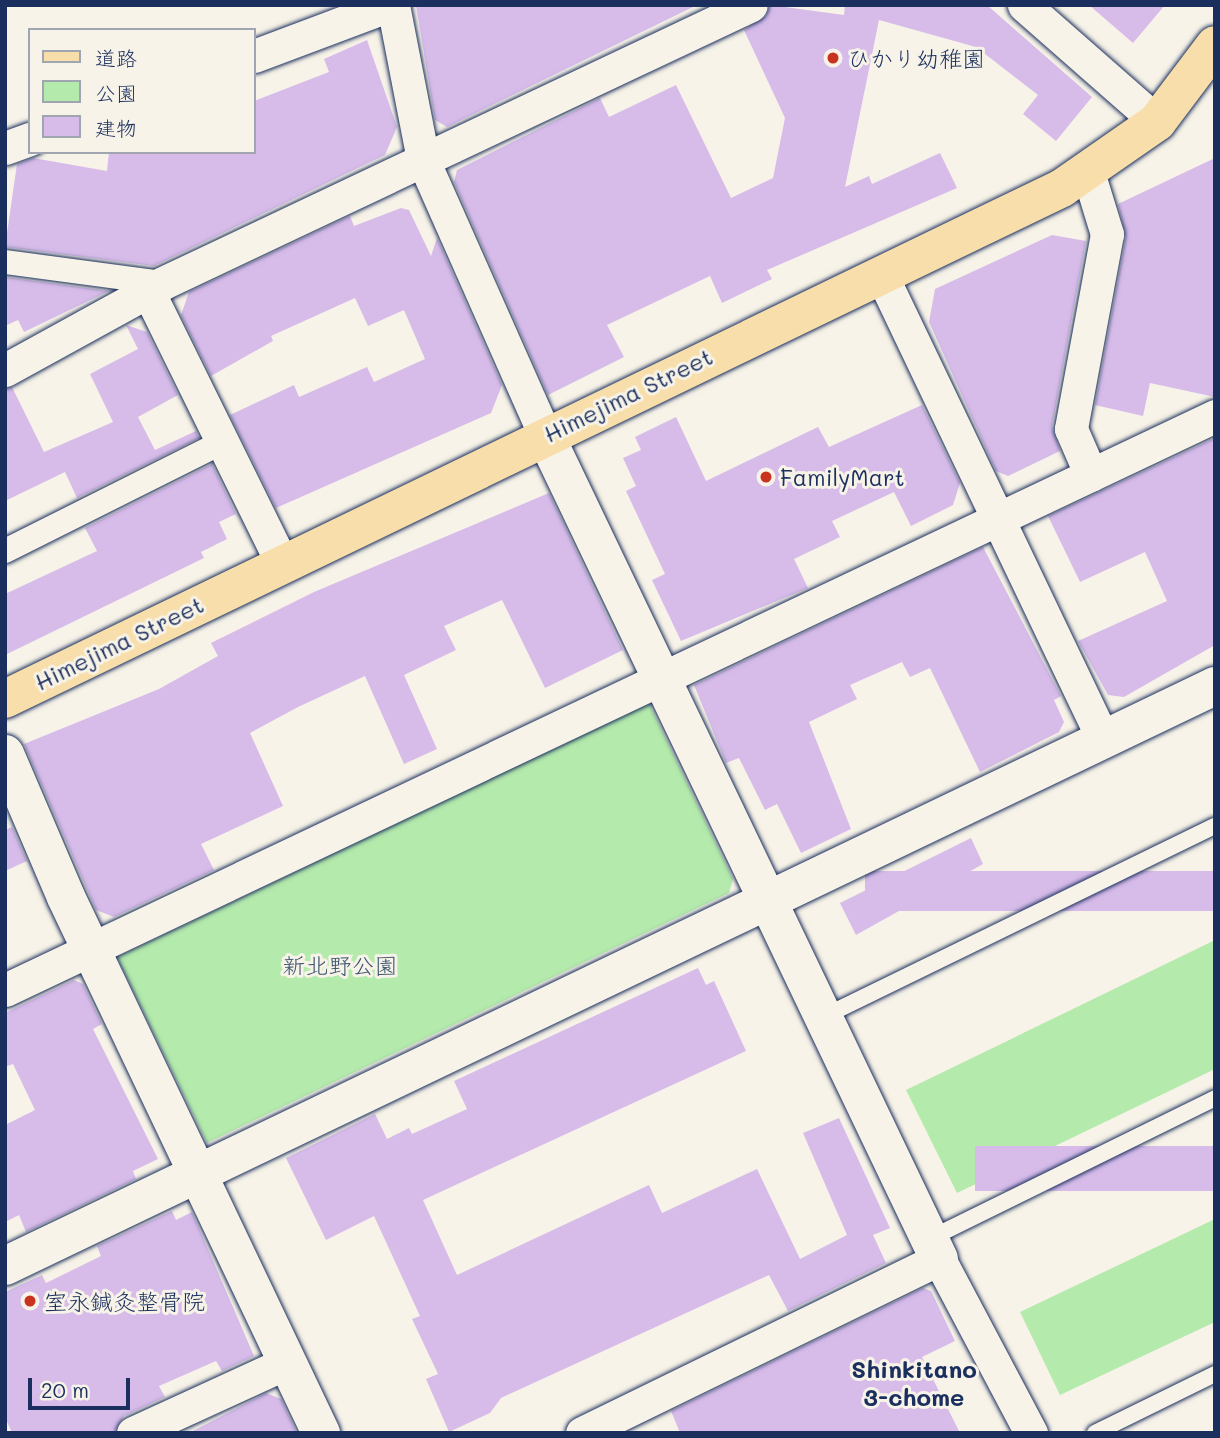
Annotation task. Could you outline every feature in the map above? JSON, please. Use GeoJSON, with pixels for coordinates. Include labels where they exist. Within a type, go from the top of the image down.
{"type":"FeatureCollection","features":[{"type":"Feature","properties":{"kind":"main road","name":"Himejima Street"},"geometry":{"type":"LineString","coordinates":[[5,699],[1088,172],[1157,122],[1215,45]]}},
{"type":"Feature","properties":{"kind":"street"},"geometry":{"type":"LineString","coordinates":[[256,55],[392,5],[423,160],[545,435],[660,680],[769,898],[934,1249],[1031,1433]]}},
{"type":"Feature","properties":{"kind":"street"},"geometry":{"type":"LineString","coordinates":[[5,370],[156,288],[751,5]]}},
{"type":"Feature","properties":{"kind":"street"},"geometry":{"type":"LineString","coordinates":[[1024,5],[1157,122]]}},
{"type":"Feature","properties":{"kind":"street"},"geometry":{"type":"LineString","coordinates":[[5,148],[28,140]]}},
{"type":"Feature","properties":{"kind":"street"},"geometry":{"type":"LineString","coordinates":[[1088,172],[1107,234],[1071,429],[1091,475]]}},
{"type":"Feature","properties":{"kind":"street"},"geometry":{"type":"LineString","coordinates":[[5,262],[156,288]]}},
{"type":"Feature","properties":{"kind":"street"},"geometry":{"type":"LineString","coordinates":[[881,274],[995,521],[1103,739]]}},
{"type":"Feature","properties":{"kind":"street"},"geometry":{"type":"LineString","coordinates":[[156,288],[223,442],[282,563]]}},
{"type":"Feature","properties":{"kind":"street"},"geometry":{"type":"LineString","coordinates":[[5,990],[1215,416]]}},
{"type":"Feature","properties":{"kind":"street"},"geometry":{"type":"LineString","coordinates":[[5,551],[223,442]]}},
{"type":"Feature","properties":{"kind":"street"},"geometry":{"type":"LineString","coordinates":[[5,1266],[1215,686]]}},
{"type":"Feature","properties":{"kind":"street"},"geometry":{"type":"LineString","coordinates":[[5,754],[90,948],[200,1174],[321,1433]]}},
{"type":"Feature","properties":{"kind":"street"},"geometry":{"type":"LineString","coordinates":[[582,1433],[934,1249]]}},
{"type":"Feature","properties":{"kind":"street"},"geometry":{"type":"LineString","coordinates":[[133,1433],[286,1363]]}},
{"type":"Feature","properties":{"kind":"lane"},"geometry":{"type":"LineString","coordinates":[[825,1016],[1215,826]]}},
{"type":"Feature","properties":{"kind":"lane"},"geometry":{"type":"LineString","coordinates":[[934,1249],[1215,1098]]}},
{"type":"Feature","properties":{"kind":"lane"},"geometry":{"type":"LineString","coordinates":[[1095,1433],[1215,1374]]}},
{"type":"Feature","properties":{"kind":"green space","name":"新北野公園"},"geometry":{"type":"Polygon","coordinates":[[[649,703],[733,879],[729,893],[207,1143],[117,957],[649,703]]]}},
{"type":"Feature","properties":{"kind":"green space"},"geometry":{"type":"Polygon","coordinates":[[[1215,940],[1215,1069],[957,1193],[906,1090],[1215,940]]]}},
{"type":"Feature","properties":{"kind":"green space"},"geometry":{"type":"Polygon","coordinates":[[[1215,1219],[1215,1322],[1060,1395],[1020,1312],[1215,1219]]]}},
{"type":"Feature","properties":{"kind":"building"},"geometry":{"type":"Polygon","coordinates":[[[416,5],[697,5],[447,127],[435,120],[416,5]]]}},
{"type":"Feature","properties":{"kind":"building"},"geometry":{"type":"Polygon","coordinates":[[[770,5],[844,15],[845,5],[987,5],[1092,97],[1056,141],[1023,114],[1038,95],[976,47],[879,20],[845,187],[869,176],[872,184],[940,153],[957,188],[767,270],[772,279],[722,303],[710,276],[607,325],[624,357],[548,395],[454,182],[457,170],[600,98],[609,117],[676,85],[731,198],[773,178],[785,118],[744,30],[766,16],[770,5]]]}},
{"type":"Feature","properties":{"kind":"building"},"geometry":{"type":"Polygon","coordinates":[[[1089,5],[1165,5],[1133,43],[1089,5]]]}},
{"type":"Feature","properties":{"kind":"building"},"geometry":{"type":"Polygon","coordinates":[[[367,40],[397,127],[385,155],[154,266],[5,247],[17,164],[33,158],[107,171],[109,154],[256,154],[256,100],[329,72],[324,59],[367,40]]]}},
{"type":"Feature","properties":{"kind":"building"},"geometry":{"type":"Polygon","coordinates":[[[1215,158],[1215,397],[1150,383],[1143,416],[1095,405],[1126,237],[1118,204],[1215,158]]]}},
{"type":"Feature","properties":{"kind":"building"},"geometry":{"type":"Polygon","coordinates":[[[401,208],[409,210],[431,256],[437,238],[502,385],[491,413],[276,508],[230,415],[294,385],[299,397],[367,367],[374,382],[425,359],[404,310],[368,326],[355,298],[271,336],[273,341],[211,376],[181,315],[189,292],[350,216],[354,226],[401,208]]]}},
{"type":"Feature","properties":{"kind":"building"},"geometry":{"type":"Polygon","coordinates":[[[1052,235],[1086,241],[1052,426],[1060,451],[1008,476],[996,471],[929,322],[935,289],[1052,235]]]}},
{"type":"Feature","properties":{"kind":"building"},"geometry":{"type":"Polygon","coordinates":[[[5,277],[109,291],[24,332],[18,320],[5,326],[5,277]]]}},
{"type":"Feature","properties":{"kind":"building"},"geometry":{"type":"Polygon","coordinates":[[[126,325],[147,332],[178,395],[138,417],[155,450],[196,431],[199,438],[77,498],[65,472],[5,501],[5,389],[12,387],[44,452],[113,422],[90,374],[138,349],[126,325]]]}},
{"type":"Feature","properties":{"kind":"building"},"geometry":{"type":"Polygon","coordinates":[[[922,405],[960,483],[953,505],[911,526],[894,492],[832,521],[840,537],[794,559],[808,588],[681,641],[652,580],[665,574],[626,491],[636,486],[623,458],[641,450],[635,437],[676,417],[706,481],[818,427],[829,447],[922,405]]]}},
{"type":"Feature","properties":{"kind":"building"},"geometry":{"type":"Polygon","coordinates":[[[1215,438],[1215,645],[1124,697],[1108,695],[1078,641],[1167,601],[1145,552],[1080,582],[1048,516],[1215,438]]]}},
{"type":"Feature","properties":{"kind":"building"},"geometry":{"type":"Polygon","coordinates":[[[212,464],[236,514],[219,522],[227,539],[201,552],[204,558],[5,655],[5,594],[97,551],[85,528],[212,464]]]}},
{"type":"Feature","properties":{"kind":"building"},"geometry":{"type":"Polygon","coordinates":[[[549,493],[623,650],[545,688],[502,600],[444,626],[456,650],[404,675],[437,749],[404,764],[365,676],[298,707],[250,733],[283,806],[201,844],[214,870],[114,917],[96,910],[24,744],[159,689],[218,656],[211,643],[314,592],[549,493]]]}},
{"type":"Feature","properties":{"kind":"building"},"geometry":{"type":"Polygon","coordinates":[[[983,547],[1061,696],[1054,700],[1064,722],[1059,732],[980,772],[930,668],[910,677],[902,662],[850,685],[857,699],[809,722],[851,829],[801,853],[777,804],[765,810],[739,758],[726,763],[694,685],[983,547]]]}},
{"type":"Feature","properties":{"kind":"building"},"geometry":{"type":"Polygon","coordinates":[[[12,827],[27,861],[5,871],[5,830],[12,827]]]}},
{"type":"Feature","properties":{"kind":"building"},"geometry":{"type":"Polygon","coordinates":[[[971,838],[983,864],[856,935],[840,903],[971,838]]]}},
{"type":"Feature","properties":{"kind":"building"},"geometry":{"type":"Polygon","coordinates":[[[865,871],[1215,871],[1215,911],[865,911],[865,871]]]}},
{"type":"Feature","properties":{"kind":"building"},"geometry":{"type":"Polygon","coordinates":[[[698,968],[706,985],[714,981],[746,1051],[423,1200],[457,1275],[649,1185],[662,1213],[757,1169],[800,1259],[847,1235],[803,1133],[839,1118],[890,1228],[873,1235],[886,1263],[788,1311],[769,1275],[501,1398],[490,1413],[449,1432],[426,1379],[438,1374],[412,1319],[420,1316],[374,1216],[326,1240],[286,1158],[375,1114],[387,1139],[409,1128],[412,1134],[467,1109],[454,1081],[698,968]]]}},
{"type":"Feature","properties":{"kind":"building"},"geometry":{"type":"Polygon","coordinates":[[[74,980],[83,984],[102,1024],[93,1029],[158,1159],[133,1171],[136,1179],[26,1232],[19,1215],[5,1222],[5,1125],[35,1110],[13,1064],[5,1067],[5,1013],[74,980]]]}},
{"type":"Feature","properties":{"kind":"building"},"geometry":{"type":"Polygon","coordinates":[[[975,1146],[1215,1146],[1215,1191],[975,1191],[975,1146]]]}},
{"type":"Feature","properties":{"kind":"building"},"geometry":{"type":"Polygon","coordinates":[[[172,1211],[176,1220],[192,1212],[254,1356],[222,1371],[216,1361],[159,1386],[165,1397],[124,1416],[114,1433],[12,1433],[5,1417],[5,1292],[42,1275],[46,1283],[101,1256],[97,1246],[172,1211]]]}},
{"type":"Feature","properties":{"kind":"building"},"geometry":{"type":"Polygon","coordinates":[[[923,1288],[931,1291],[955,1341],[922,1357],[960,1433],[680,1433],[671,1411],[923,1288]]]}},
{"type":"Feature","properties":{"kind":"building"},"geometry":{"type":"Polygon","coordinates":[[[266,1393],[281,1399],[297,1433],[189,1433],[266,1393]]]}},
{"type":"Feature","properties":{"kind":"place","name":"ひかり幼稚園"},"geometry":{"type":"Point","coordinates":[833,58]}},
{"type":"Feature","properties":{"kind":"place","name":"FamilyMart"},"geometry":{"type":"Point","coordinates":[766,477]}},
{"type":"Feature","properties":{"kind":"place","name":"室永鍼灸整骨院"},"geometry":{"type":"Point","coordinates":[30,1301]}},
{"type":"Feature","properties":{"kind":"district","name":"Shinkitano 3-chome"},"geometry":{"type":"Point","coordinates":[914,1383]}}]}
